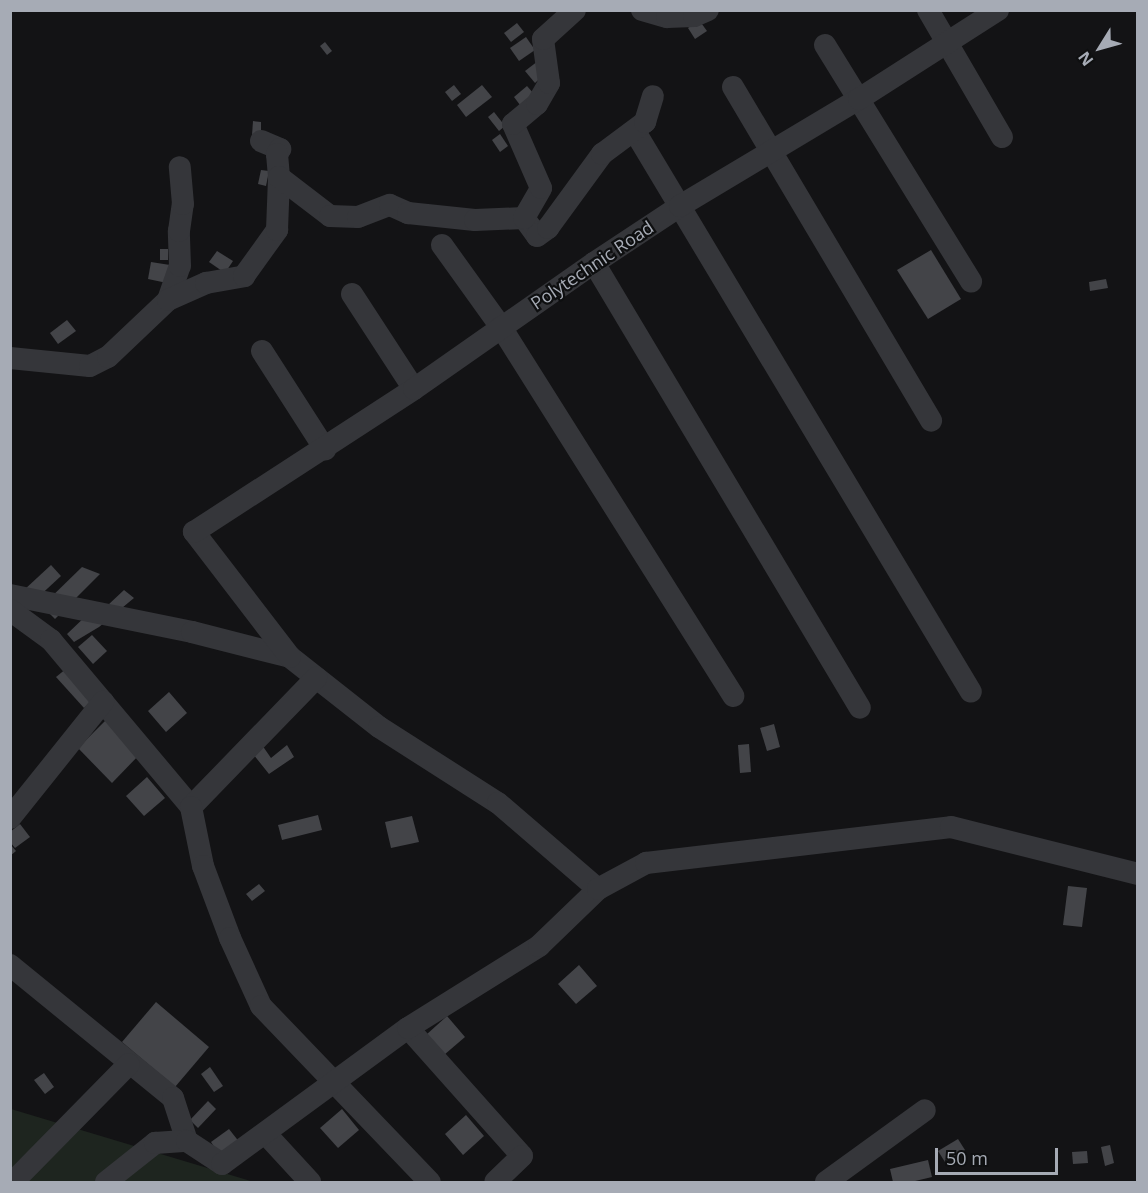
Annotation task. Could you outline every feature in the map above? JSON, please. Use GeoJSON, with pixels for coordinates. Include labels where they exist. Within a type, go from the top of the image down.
{"type":"FeatureCollection","features":[{"type":"Feature","properties":{"kind":"street"},"geometry":{"type":"LineString","coordinates":[[524,218],[541,188],[513,124],[537,104],[549,83],[543,39],[575,10]]}},
{"type":"Feature","properties":{"kind":"street"},"geometry":{"type":"LineString","coordinates":[[642,10],[667,17],[694,16],[708,10]]}},
{"type":"Feature","properties":{"kind":"street"},"geometry":{"type":"LineString","coordinates":[[928,10],[1002,137]]}},
{"type":"Feature","properties":{"kind":"street","name":"Polytechnic Road"},"geometry":{"type":"LineString","coordinates":[[291,657],[194,532],[325,449],[680,206],[859,99],[998,10]]}},
{"type":"Feature","properties":{"kind":"street"},"geometry":{"type":"LineString","coordinates":[[825,45],[971,280]]}},
{"type":"Feature","properties":{"kind":"street"},"geometry":{"type":"LineString","coordinates":[[733,87],[932,421]]}},
{"type":"Feature","properties":{"kind":"street"},"geometry":{"type":"LineString","coordinates":[[524,218],[537,236],[548,228],[602,153],[645,122],[653,96]]}},
{"type":"Feature","properties":{"kind":"street"},"geometry":{"type":"LineString","coordinates":[[637,135],[971,692]]}},
{"type":"Feature","properties":{"kind":"street"},"geometry":{"type":"LineString","coordinates":[[10,358],[90,366],[108,357],[168,300],[206,283],[244,276],[277,230],[271,187],[280,149],[261,141]]}},
{"type":"Feature","properties":{"kind":"street"},"geometry":{"type":"LineString","coordinates":[[168,300],[180,266],[179,231],[183,204],[180,167]]}},
{"type":"Feature","properties":{"kind":"street"},"geometry":{"type":"LineString","coordinates":[[271,187],[330,216],[358,217],[390,205],[408,213],[475,220],[524,218]]}},
{"type":"Feature","properties":{"kind":"street"},"geometry":{"type":"LineString","coordinates":[[442,245],[501,327],[733,696]]}},
{"type":"Feature","properties":{"kind":"street"},"geometry":{"type":"LineString","coordinates":[[594,263],[860,708]]}},
{"type":"Feature","properties":{"kind":"street"},"geometry":{"type":"LineString","coordinates":[[352,294],[414,389]]}},
{"type":"Feature","properties":{"kind":"street"},"geometry":{"type":"LineString","coordinates":[[262,351],[325,449]]}},
{"type":"Feature","properties":{"kind":"street"},"geometry":{"type":"LineString","coordinates":[[10,595],[192,632],[291,657],[379,727],[498,803],[598,890]]}},
{"type":"Feature","properties":{"kind":"street"},"geometry":{"type":"LineString","coordinates":[[10,610],[51,640],[191,807],[203,866],[230,938],[261,1006],[430,1182]]}},
{"type":"Feature","properties":{"kind":"street"},"geometry":{"type":"LineString","coordinates":[[191,807],[316,678]]}},
{"type":"Feature","properties":{"kind":"street"},"geometry":{"type":"LineString","coordinates":[[10,818],[104,702]]}},
{"type":"Feature","properties":{"kind":"street"},"geometry":{"type":"LineString","coordinates":[[106,1182],[128,1173],[155,1143],[187,1141],[222,1164],[408,1028],[539,946],[598,890],[646,863],[951,827],[1137,874]]}},
{"type":"Feature","properties":{"kind":"street"},"geometry":{"type":"LineString","coordinates":[[10,965],[173,1098],[187,1141]]}},
{"type":"Feature","properties":{"kind":"street"},"geometry":{"type":"LineString","coordinates":[[408,1028],[522,1156],[495,1182]]}},
{"type":"Feature","properties":{"kind":"street"},"geometry":{"type":"LineString","coordinates":[[16,1181],[129,1064]]}},
{"type":"Feature","properties":{"kind":"street"},"geometry":{"type":"LineString","coordinates":[[826,1182],[925,1110]]}},
{"type":"Feature","properties":{"kind":"street"},"geometry":{"type":"LineString","coordinates":[[265,1133],[310,1182]]}},
{"type":"Feature","properties":{"kind":"shaded area"},"geometry":{"type":"Polygon","coordinates":[[[11,1109],[254,1182],[11,1182],[11,1109]]]}},
{"type":"Feature","properties":{"kind":"building"},"geometry":{"type":"Polygon","coordinates":[[[699,20],[707,31],[695,39],[688,28],[699,20]]]}},
{"type":"Feature","properties":{"kind":"building"},"geometry":{"type":"Polygon","coordinates":[[[517,23],[524,32],[511,42],[504,33],[517,23]]]}},
{"type":"Feature","properties":{"kind":"building"},"geometry":{"type":"Polygon","coordinates":[[[526,37],[535,50],[519,61],[510,48],[526,37]]]}},
{"type":"Feature","properties":{"kind":"building"},"geometry":{"type":"Polygon","coordinates":[[[325,42],[332,51],[327,55],[320,46],[325,42]]]}},
{"type":"Feature","properties":{"kind":"building"},"geometry":{"type":"Polygon","coordinates":[[[538,61],[547,72],[535,83],[525,71],[538,61]]]}},
{"type":"Feature","properties":{"kind":"building"},"geometry":{"type":"Polygon","coordinates":[[[454,85],[461,94],[452,101],[445,92],[454,85]]]}},
{"type":"Feature","properties":{"kind":"building"},"geometry":{"type":"Polygon","coordinates":[[[482,85],[492,97],[466,117],[457,105],[482,85]]]}},
{"type":"Feature","properties":{"kind":"building"},"geometry":{"type":"Polygon","coordinates":[[[527,86],[534,94],[520,105],[514,97],[527,86]]]}},
{"type":"Feature","properties":{"kind":"building"},"geometry":{"type":"Polygon","coordinates":[[[494,112],[505,126],[499,131],[488,117],[494,112]]]}},
{"type":"Feature","properties":{"kind":"building"},"geometry":{"type":"Polygon","coordinates":[[[253,121],[261,122],[261,135],[252,135],[253,121]]]}},
{"type":"Feature","properties":{"kind":"building"},"geometry":{"type":"Polygon","coordinates":[[[500,134],[508,146],[500,152],[492,140],[500,134]]]}},
{"type":"Feature","properties":{"kind":"building"},"geometry":{"type":"Polygon","coordinates":[[[261,170],[269,171],[266,186],[258,184],[261,170]]]}},
{"type":"Feature","properties":{"kind":"building"},"geometry":{"type":"Polygon","coordinates":[[[160,249],[168,249],[168,260],[160,260],[160,249]]]}},
{"type":"Feature","properties":{"kind":"building"},"geometry":{"type":"Polygon","coordinates":[[[931,250],[961,299],[928,319],[897,270],[931,250]]]}},
{"type":"Feature","properties":{"kind":"building"},"geometry":{"type":"Polygon","coordinates":[[[217,251],[233,261],[225,273],[209,262],[217,251]]]}},
{"type":"Feature","properties":{"kind":"building"},"geometry":{"type":"Polygon","coordinates":[[[151,262],[170,265],[167,283],[148,279],[151,262]]]}},
{"type":"Feature","properties":{"kind":"building"},"geometry":{"type":"Polygon","coordinates":[[[1106,279],[1108,288],[1090,291],[1089,282],[1106,279]]]}},
{"type":"Feature","properties":{"kind":"building"},"geometry":{"type":"Polygon","coordinates":[[[67,320],[76,331],[58,344],[50,333],[67,320]]]}},
{"type":"Feature","properties":{"kind":"building"},"geometry":{"type":"Polygon","coordinates":[[[51,565],[61,576],[34,601],[24,590],[51,565]]]}},
{"type":"Feature","properties":{"kind":"building"},"geometry":{"type":"Polygon","coordinates":[[[82,567],[100,574],[55,619],[42,606],[82,567]]]}},
{"type":"Feature","properties":{"kind":"building"},"geometry":{"type":"Polygon","coordinates":[[[124,590],[134,598],[99,627],[74,642],[67,634],[88,614],[92,620],[124,590]]]}},
{"type":"Feature","properties":{"kind":"building"},"geometry":{"type":"Polygon","coordinates":[[[92,635],[107,651],[93,664],[78,647],[92,635]]]}},
{"type":"Feature","properties":{"kind":"building"},"geometry":{"type":"Polygon","coordinates":[[[67,668],[94,699],[84,708],[56,677],[67,668]]]}},
{"type":"Feature","properties":{"kind":"building"},"geometry":{"type":"Polygon","coordinates":[[[169,692],[187,713],[166,732],[148,711],[169,692]]]}},
{"type":"Feature","properties":{"kind":"building"},"geometry":{"type":"Polygon","coordinates":[[[107,719],[141,753],[112,783],[78,748],[107,719]]]}},
{"type":"Feature","properties":{"kind":"building"},"geometry":{"type":"Polygon","coordinates":[[[774,724],[780,747],[767,751],[760,728],[774,724]]]}},
{"type":"Feature","properties":{"kind":"building"},"geometry":{"type":"Polygon","coordinates":[[[749,744],[751,772],[740,773],[738,745],[749,744]]]}},
{"type":"Feature","properties":{"kind":"building"},"geometry":{"type":"Polygon","coordinates":[[[262,745],[271,758],[287,745],[294,757],[269,774],[253,754],[262,745]]]}},
{"type":"Feature","properties":{"kind":"building"},"geometry":{"type":"Polygon","coordinates":[[[147,777],[165,798],[144,816],[126,796],[147,777]]]}},
{"type":"Feature","properties":{"kind":"building"},"geometry":{"type":"Polygon","coordinates":[[[318,815],[322,830],[282,840],[278,825],[318,815]]]}},
{"type":"Feature","properties":{"kind":"building"},"geometry":{"type":"Polygon","coordinates":[[[412,816],[419,842],[391,848],[385,822],[412,816]]]}},
{"type":"Feature","properties":{"kind":"building"},"geometry":{"type":"Polygon","coordinates":[[[20,824],[30,837],[15,848],[10,842],[10,832],[20,824]]]}},
{"type":"Feature","properties":{"kind":"building"},"geometry":{"type":"Polygon","coordinates":[[[10,844],[16,851],[10,856],[10,844]]]}},
{"type":"Feature","properties":{"kind":"building"},"geometry":{"type":"Polygon","coordinates":[[[259,884],[265,891],[252,901],[246,894],[259,884]]]}},
{"type":"Feature","properties":{"kind":"building"},"geometry":{"type":"Polygon","coordinates":[[[1068,886],[1087,888],[1082,927],[1063,925],[1068,886]]]}},
{"type":"Feature","properties":{"kind":"building"},"geometry":{"type":"Polygon","coordinates":[[[579,965],[597,986],[576,1004],[558,984],[579,965]]]}},
{"type":"Feature","properties":{"kind":"building"},"geometry":{"type":"Polygon","coordinates":[[[156,1002],[209,1047],[175,1087],[122,1042],[156,1002]]]}},
{"type":"Feature","properties":{"kind":"building"},"geometry":{"type":"Polygon","coordinates":[[[447,1016],[465,1037],[444,1055],[426,1035],[447,1016]]]}},
{"type":"Feature","properties":{"kind":"building"},"geometry":{"type":"Polygon","coordinates":[[[210,1067],[223,1086],[214,1092],[201,1074],[210,1067]]]}},
{"type":"Feature","properties":{"kind":"building"},"geometry":{"type":"Polygon","coordinates":[[[44,1073],[54,1087],[45,1094],[34,1080],[44,1073]]]}},
{"type":"Feature","properties":{"kind":"building"},"geometry":{"type":"Polygon","coordinates":[[[208,1101],[216,1109],[198,1128],[190,1120],[208,1101]]]}},
{"type":"Feature","properties":{"kind":"building"},"geometry":{"type":"Polygon","coordinates":[[[342,1109],[359,1130],[338,1148],[320,1128],[342,1109]]]}},
{"type":"Feature","properties":{"kind":"building"},"geometry":{"type":"Polygon","coordinates":[[[466,1115],[484,1136],[463,1155],[445,1134],[466,1115]]]}},
{"type":"Feature","properties":{"kind":"building"},"geometry":{"type":"Polygon","coordinates":[[[229,1129],[240,1143],[221,1157],[211,1142],[229,1129]]]}},
{"type":"Feature","properties":{"kind":"building"},"geometry":{"type":"Polygon","coordinates":[[[958,1139],[965,1150],[945,1162],[938,1151],[958,1139]]]}},
{"type":"Feature","properties":{"kind":"building"},"geometry":{"type":"Polygon","coordinates":[[[1110,1145],[1114,1163],[1105,1166],[1101,1147],[1110,1145]]]}},
{"type":"Feature","properties":{"kind":"building"},"geometry":{"type":"Polygon","coordinates":[[[1087,1151],[1088,1163],[1073,1164],[1072,1152],[1087,1151]]]}},
{"type":"Feature","properties":{"kind":"building"},"geometry":{"type":"Polygon","coordinates":[[[928,1160],[932,1177],[911,1182],[893,1182],[890,1169],[928,1160]]]}}]}
